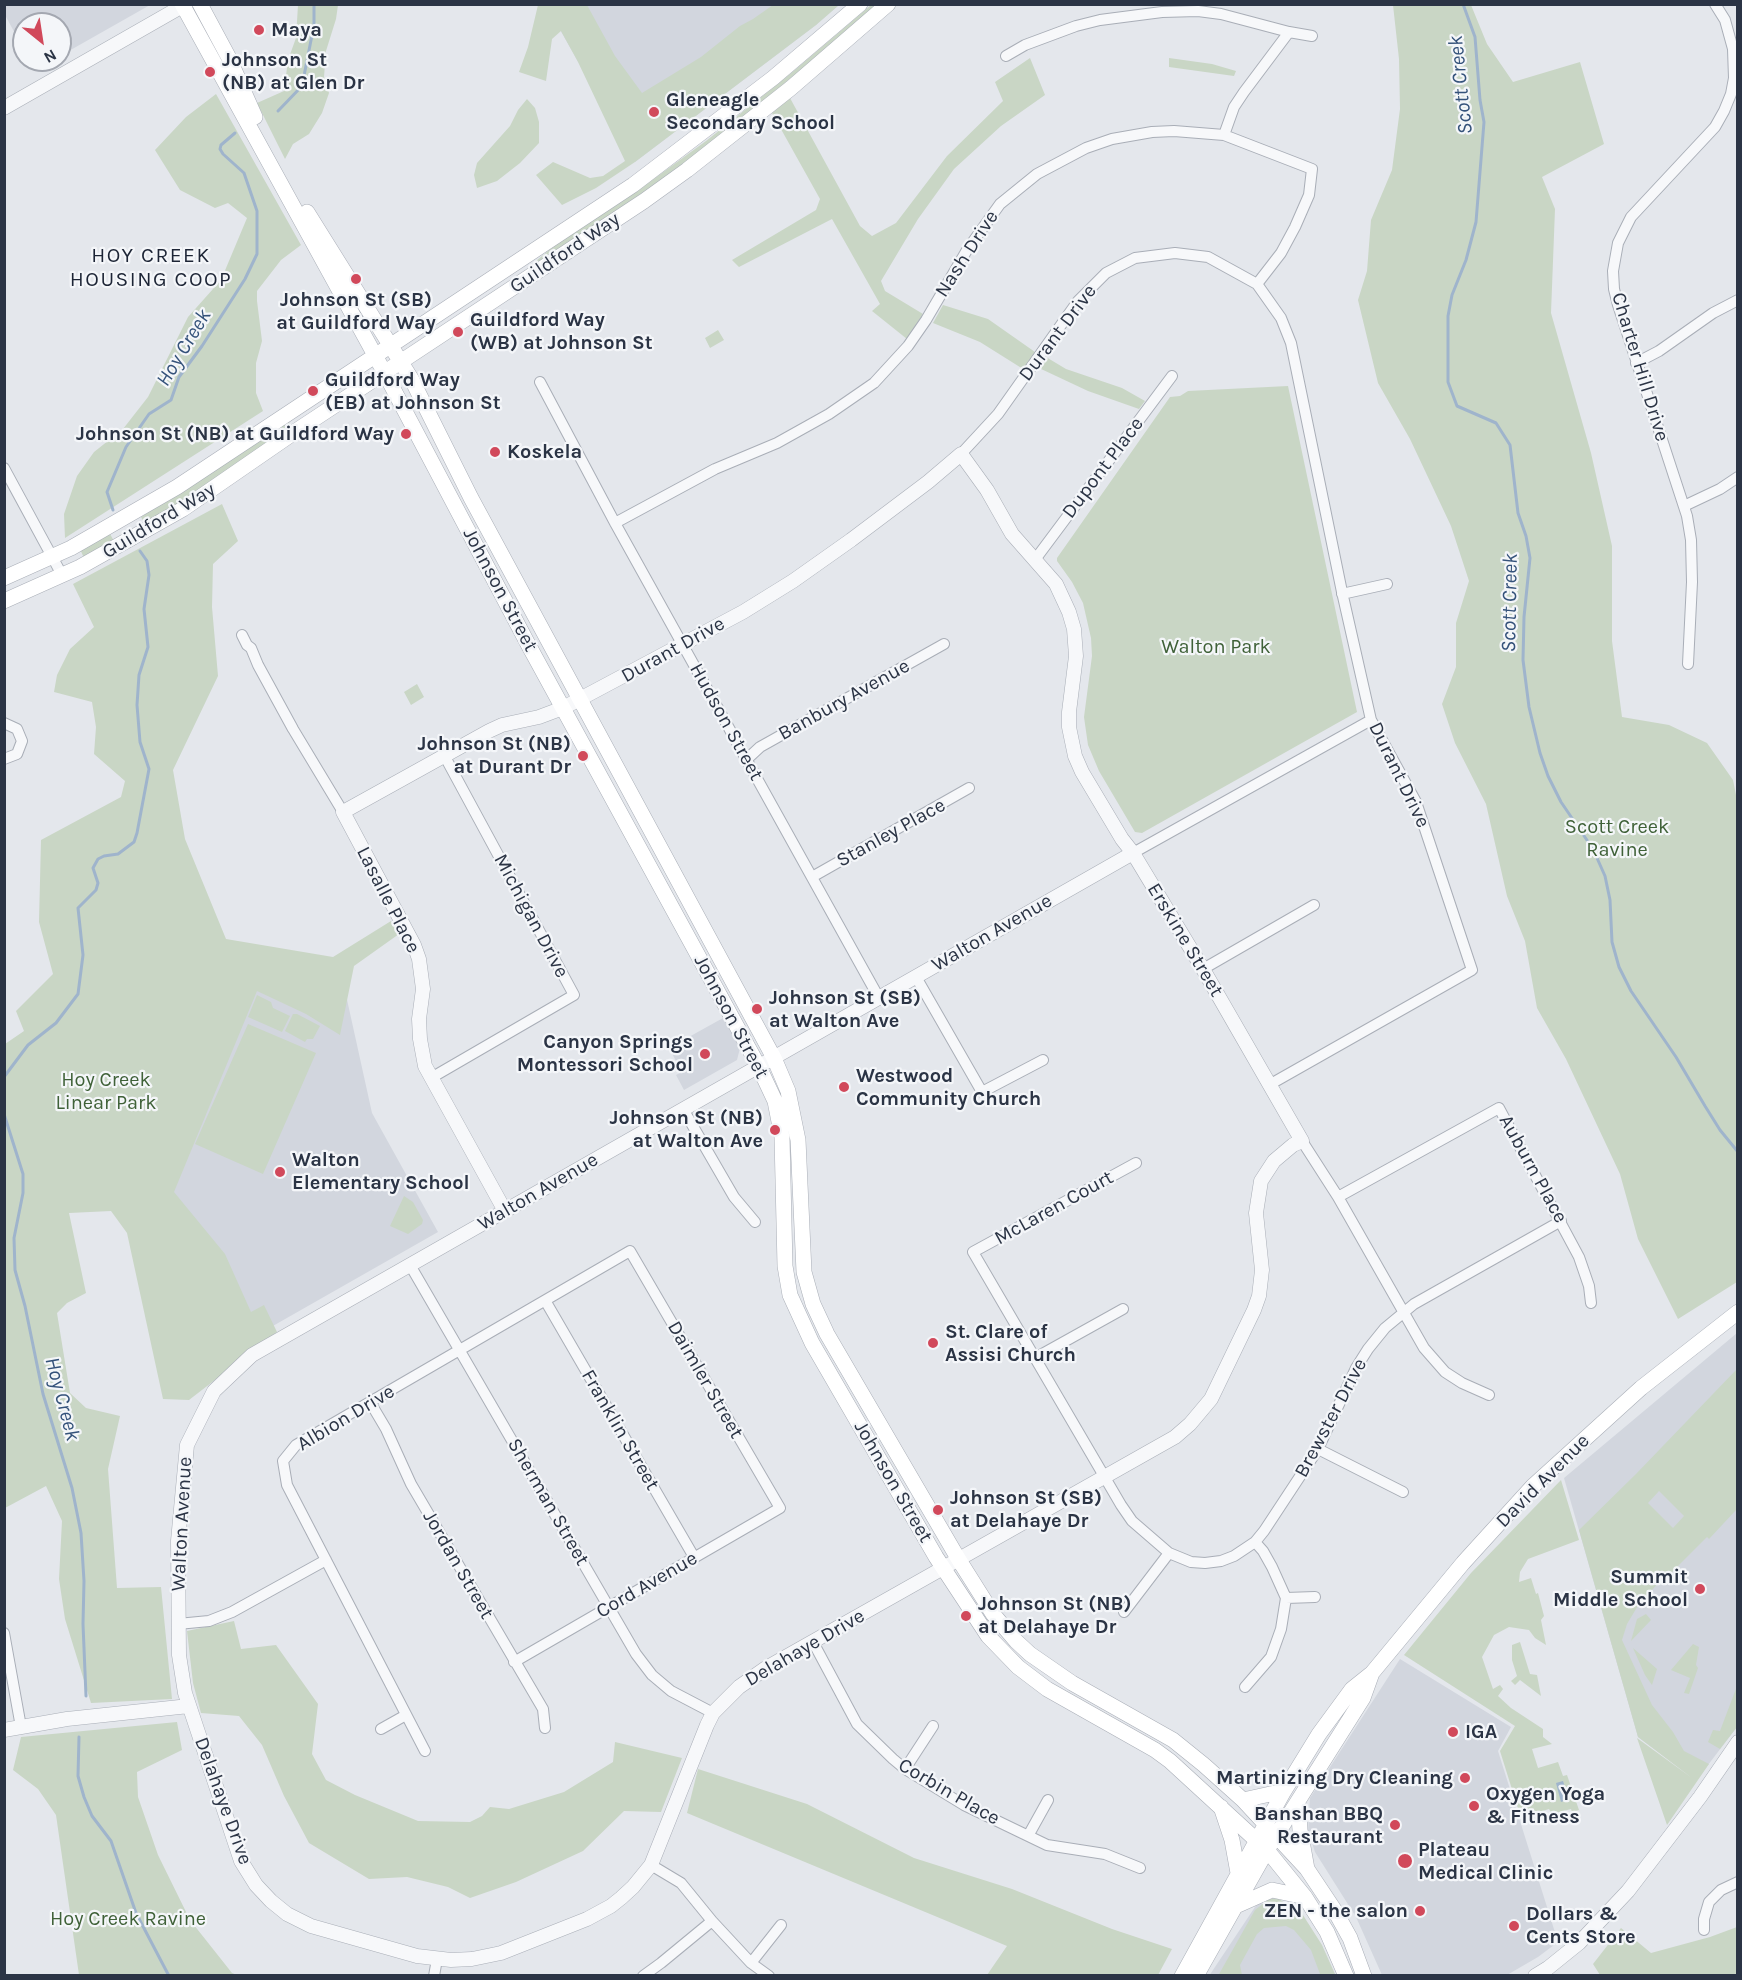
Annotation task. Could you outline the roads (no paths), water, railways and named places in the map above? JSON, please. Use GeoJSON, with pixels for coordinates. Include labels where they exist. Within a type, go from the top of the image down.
{"type":"FeatureCollection","features":[{"type":"Feature","properties":{"kind":"main road","name":"Johnson Street"},"geometry":{"type":"LineString","coordinates":[[200,4],[231,62],[249,108],[309,215],[401,362],[471,498],[774,1058],[788,1091],[798,1140],[804,1272],[813,1304],[827,1334],[959,1560],[993,1614],[1035,1658],[1072,1683],[1173,1740],[1243,1800],[1307,1869],[1350,1938],[1364,1976]]}},
{"type":"Feature","properties":{"kind":"main road","name":"Guildford Way"},"geometry":{"type":"LineString","coordinates":[[4,578],[117,523],[177,487],[633,185],[773,78],[860,4]]}},
{"type":"Feature","properties":{"kind":"main road","name":"Guildford Way"},"geometry":{"type":"LineString","coordinates":[[4,601],[62,575],[128,541],[183,508],[634,207],[687,170],[798,82],[888,4]]}},
{"type":"Feature","properties":{"kind":"main road","name":"Johnson Street"},"geometry":{"type":"LineString","coordinates":[[184,5],[759,1066],[775,1101],[782,1137],[786,1266],[790,1295],[812,1343],[943,1569],[988,1636],[1018,1667],[1047,1689],[1155,1750],[1179,1768],[1261,1845],[1305,1897],[1327,1932],[1346,1976]]}},
{"type":"Feature","properties":{"kind":"main road","name":"David Avenue"},"geometry":{"type":"LineString","coordinates":[[1271,1829],[1284,1791],[1319,1734],[1352,1689],[1372,1673],[1455,1572],[1533,1486],[1641,1388],[1737,1312]]}},
{"type":"Feature","properties":{"kind":"main road","name":"David Avenue"},"geometry":{"type":"LineString","coordinates":[[1182,1976],[1238,1873],[1271,1829],[1298,1802],[1363,1698],[1372,1673]]}},
{"type":"Feature","properties":{"kind":"main road"},"geometry":{"type":"LineString","coordinates":[[1243,1800],[1284,1791]]}},
{"type":"Feature","properties":{"kind":"main road"},"geometry":{"type":"LineString","coordinates":[[1298,1802],[1307,1869]]}},
{"type":"Feature","properties":{"kind":"main road"},"geometry":{"type":"LineString","coordinates":[[1221,1807],[1232,1840],[1238,1873]]}},
{"type":"Feature","properties":{"kind":"main road","name":"David Avenue"},"geometry":{"type":"LineString","coordinates":[[1196,1976],[1236,1906],[1261,1845]]}},
{"type":"Feature","properties":{"kind":"main road"},"geometry":{"type":"LineString","coordinates":[[1236,1906],[1272,1890],[1305,1897]]}},
{"type":"Feature","properties":{"kind":"street","name":"Charter Hill Drive"},"geometry":{"type":"LineString","coordinates":[[1688,664],[1692,564],[1684,506],[1614,290],[1615,256],[1620,237],[1631,217],[1703,142],[1724,111],[1731,94],[1735,61],[1731,35],[1715,4]]}},
{"type":"Feature","properties":{"kind":"street"},"geometry":{"type":"LineString","coordinates":[[4,108],[184,5]]}},
{"type":"Feature","properties":{"kind":"street"},"geometry":{"type":"LineString","coordinates":[[1006,56],[1025,45],[1076,26],[1100,20],[1162,12],[1198,11],[1221,14],[1312,36]]}},
{"type":"Feature","properties":{"kind":"street"},"geometry":{"type":"LineString","coordinates":[[1224,135],[1234,107],[1289,32]]}},
{"type":"Feature","properties":{"kind":"street","name":"Nash Drive"},"geometry":{"type":"LineString","coordinates":[[615,523],[715,469],[777,442],[830,414],[874,382],[891,367],[914,337],[985,223],[1000,204],[1037,174],[1086,148],[1152,132],[1173,131],[1224,135],[1312,169],[1308,195],[1295,227],[1281,253],[1257,284]]}},
{"type":"Feature","properties":{"kind":"street","name":"Durant Drive"},"geometry":{"type":"LineString","coordinates":[[343,813],[444,755],[502,725],[539,717],[580,700],[743,612],[793,581],[890,511],[961,454],[998,414],[1078,301],[1106,273],[1135,258],[1156,254],[1193,254],[1221,263],[1257,284],[1281,318],[1292,343],[1342,594],[1371,720],[1416,802],[1472,970],[1269,1085]]}},
{"type":"Feature","properties":{"kind":"street"},"geometry":{"type":"LineString","coordinates":[[1636,363],[1659,351],[1713,313],[1737,300]]}},
{"type":"Feature","properties":{"kind":"street","name":"Dupont Place"},"geometry":{"type":"LineString","coordinates":[[1034,561],[1172,375]]}},
{"type":"Feature","properties":{"kind":"street","name":"Hudson Street"},"geometry":{"type":"LineString","coordinates":[[540,382],[615,523],[879,998]]}},
{"type":"Feature","properties":{"kind":"street","name":"Erskine Street"},"geometry":{"type":"LineString","coordinates":[[961,454],[987,490],[1012,534],[1056,584],[1064,600],[1074,628],[1076,672],[1069,712],[1071,740],[1075,756],[1090,787],[1203,969],[1424,1348],[1445,1372],[1462,1383],[1489,1395]]}},
{"type":"Feature","properties":{"kind":"street"},"geometry":{"type":"LineString","coordinates":[[4,468],[62,575]]}},
{"type":"Feature","properties":{"kind":"street"},"geometry":{"type":"LineString","coordinates":[[1684,506],[1720,489],[1737,477]]}},
{"type":"Feature","properties":{"kind":"street"},"geometry":{"type":"LineString","coordinates":[[1342,594],[1387,584]]}},
{"type":"Feature","properties":{"kind":"street","name":"Lasalle Place"},"geometry":{"type":"LineString","coordinates":[[242,636],[251,648],[258,665],[343,813],[414,945],[419,958],[423,989],[419,1019],[425,1066],[505,1211]]}},
{"type":"Feature","properties":{"kind":"street","name":"Banbury Avenue"},"geometry":{"type":"LineString","coordinates":[[746,759],[760,747],[944,644]]}},
{"type":"Feature","properties":{"kind":"street","name":"Walton Avenue"},"geometry":{"type":"LineString","coordinates":[[189,1706],[182,1678],[178,1624],[178,1541],[187,1445],[214,1391],[252,1355],[916,976],[1371,720]]}},
{"type":"Feature","properties":{"kind":"street"},"geometry":{"type":"LineString","coordinates":[[4,723],[17,729],[22,741],[17,754],[4,759]]}},
{"type":"Feature","properties":{"kind":"street","name":"Michigan Drive"},"geometry":{"type":"LineString","coordinates":[[431,1078],[574,995],[444,755]]}},
{"type":"Feature","properties":{"kind":"street","name":"Stanley Place"},"geometry":{"type":"LineString","coordinates":[[812,877],[969,788]]}},
{"type":"Feature","properties":{"kind":"street"},"geometry":{"type":"LineString","coordinates":[[1203,969],[1314,905]]}},
{"type":"Feature","properties":{"kind":"street"},"geometry":{"type":"LineString","coordinates":[[916,976],[982,1092],[1042,1060]]}},
{"type":"Feature","properties":{"kind":"street","name":"Auburn Place"},"geometry":{"type":"LineString","coordinates":[[1338,1197],[1499,1108],[1579,1257],[1589,1286],[1591,1303]]}},
{"type":"Feature","properties":{"kind":"street"},"geometry":{"type":"LineString","coordinates":[[683,1109],[734,1197],[754,1222]]}},
{"type":"Feature","properties":{"kind":"street","name":"Delahaye Drive"},"geometry":{"type":"LineString","coordinates":[[189,1706],[241,1861],[266,1896],[287,1914],[319,1930],[437,1959],[461,1960],[490,1956],[587,1918],[611,1906],[651,1865],[713,1713],[745,1682],[1175,1437],[1190,1424],[1212,1399],[1259,1296],[1262,1270],[1256,1212],[1261,1181],[1274,1161],[1293,1145],[1302,1141]]}},
{"type":"Feature","properties":{"kind":"street","name":"McLaren Court"},"geometry":{"type":"LineString","coordinates":[[973,1252],[1136,1163]]}},
{"type":"Feature","properties":{"kind":"street","name":"Brewster Drive"},"geometry":{"type":"LineString","coordinates":[[973,1252],[1104,1478],[1132,1521],[1169,1553],[1191,1562],[1205,1563],[1221,1561],[1234,1556],[1255,1542],[1270,1523],[1318,1449],[1356,1368],[1368,1348],[1385,1328],[1403,1312],[1561,1221]]}},
{"type":"Feature","properties":{"kind":"street","name":"Albion Drive"},"geometry":{"type":"LineString","coordinates":[[425,1751],[287,1485],[284,1461],[296,1445],[546,1302],[630,1251]]}},
{"type":"Feature","properties":{"kind":"street","name":"Daimler Street"},"geometry":{"type":"LineString","coordinates":[[630,1251],[780,1508]]}},
{"type":"Feature","properties":{"kind":"street","name":"Sherman Street"},"geometry":{"type":"LineString","coordinates":[[410,1265],[636,1654],[652,1675],[671,1691],[713,1713]]}},
{"type":"Feature","properties":{"kind":"street","name":"Franklin Street"},"geometry":{"type":"LineString","coordinates":[[546,1302],[694,1557]]}},
{"type":"Feature","properties":{"kind":"street"},"geometry":{"type":"LineString","coordinates":[[1035,1358],[1123,1309]]}},
{"type":"Feature","properties":{"kind":"street","name":"Jordan Street"},"geometry":{"type":"LineString","coordinates":[[370,1402],[386,1429],[411,1485],[543,1709],[544,1728]]}},
{"type":"Feature","properties":{"kind":"street"},"geometry":{"type":"LineString","coordinates":[[1318,1449],[1403,1492]]}},
{"type":"Feature","properties":{"kind":"street","name":"Cord Avenue"},"geometry":{"type":"LineString","coordinates":[[514,1662],[780,1508]]}},
{"type":"Feature","properties":{"kind":"street"},"geometry":{"type":"LineString","coordinates":[[1245,1687],[1271,1657],[1281,1629],[1286,1598],[1272,1567],[1255,1542]]}},
{"type":"Feature","properties":{"kind":"street"},"geometry":{"type":"LineString","coordinates":[[1124,1612],[1169,1553]]}},
{"type":"Feature","properties":{"kind":"street"},"geometry":{"type":"LineString","coordinates":[[178,1624],[209,1621],[232,1612],[326,1560]]}},
{"type":"Feature","properties":{"kind":"street"},"geometry":{"type":"LineString","coordinates":[[1286,1598],[1315,1597]]}},
{"type":"Feature","properties":{"kind":"street"},"geometry":{"type":"LineString","coordinates":[[4,1633],[21,1727]]}},
{"type":"Feature","properties":{"kind":"street","name":"Corbin Place"},"geometry":{"type":"LineString","coordinates":[[813,1642],[858,1724],[905,1769],[964,1804],[1053,1847],[1105,1854],[1140,1868]]}},
{"type":"Feature","properties":{"kind":"street"},"geometry":{"type":"LineString","coordinates":[[4,1730],[67,1719],[189,1706]]}},
{"type":"Feature","properties":{"kind":"street"},"geometry":{"type":"LineString","coordinates":[[381,1729],[406,1715]]}},
{"type":"Feature","properties":{"kind":"street"},"geometry":{"type":"LineString","coordinates":[[905,1769],[933,1726]]}},
{"type":"Feature","properties":{"kind":"street"},"geometry":{"type":"LineString","coordinates":[[1535,1976],[1580,1943],[1629,1891],[1701,1797],[1737,1742]]}},
{"type":"Feature","properties":{"kind":"street"},"geometry":{"type":"LineString","coordinates":[[1028,1836],[1048,1800]]}},
{"type":"Feature","properties":{"kind":"street"},"geometry":{"type":"LineString","coordinates":[[651,1865],[681,1883],[751,1963],[769,1976]]}},
{"type":"Feature","properties":{"kind":"street"},"geometry":{"type":"LineString","coordinates":[[1704,1930],[1704,1919],[1709,1902],[1721,1890],[1737,1882]]}},
{"type":"Feature","properties":{"kind":"street"},"geometry":{"type":"LineString","coordinates":[[643,1976],[712,1921]]}},
{"type":"Feature","properties":{"kind":"street"},"geometry":{"type":"LineString","coordinates":[[751,1963],[781,1925]]}},
{"type":"Feature","properties":{"kind":"street"},"geometry":{"type":"LineString","coordinates":[[434,1976],[437,1959]]}},
{"type":"Feature","properties":{"kind":"water"},"geometry":{"type":"Polygon","coordinates":[[[1563,1781],[1569,1799],[1561,1802],[1556,1783],[1563,1781]]]}},
{"type":"Feature","properties":{"kind":"waterway","name":"Hoy Creek"},"geometry":{"type":"LineString","coordinates":[[278,111],[302,86],[314,25],[314,4]]}},
{"type":"Feature","properties":{"kind":"waterway","name":"Scott Creek"},"geometry":{"type":"LineString","coordinates":[[1463,4],[1475,37],[1484,122],[1476,222],[1466,260],[1452,295],[1448,316],[1448,382],[1457,406],[1496,423],[1510,445],[1518,513],[1526,536],[1530,558],[1524,617],[1523,660],[1529,707],[1548,776],[1561,802],[1593,849],[1605,876],[1610,900],[1612,942],[1619,967],[1631,991],[1676,1057],[1720,1130],[1738,1152]]}},
{"type":"Feature","properties":{"kind":"waterway","name":"Hoy Creek"},"geometry":{"type":"LineString","coordinates":[[113,510],[107,492],[126,447],[149,414],[171,400],[179,377],[245,279],[257,254],[257,211],[244,173],[220,149],[221,145],[235,133]]}},
{"type":"Feature","properties":{"kind":"waterway","name":"Hoy Creek"},"geometry":{"type":"LineString","coordinates":[[4,1077],[28,1045],[56,1023],[78,994],[83,955],[78,908],[96,890],[98,883],[93,868],[98,859],[118,854],[134,842],[137,833],[149,769],[140,742],[137,705],[139,675],[148,647],[144,609],[149,575],[147,561],[140,551]]}},
{"type":"Feature","properties":{"kind":"waterway","name":"Hoy Creek"},"geometry":{"type":"LineString","coordinates":[[4,1114],[23,1174],[23,1193],[14,1238],[15,1270],[25,1306],[43,1394],[72,1488],[81,1533],[86,1696]]}},
{"type":"Feature","properties":{"kind":"waterway","name":"Hoy Creek"},"geometry":{"type":"LineString","coordinates":[[79,1737],[78,1776],[84,1797],[92,1816],[111,1841],[136,1913],[169,1976]]}},
{"type":"Feature","properties":{"kind":"place","name":"Maya"},"geometry":{"type":"Point","coordinates":[259,30]}},
{"type":"Feature","properties":{"kind":"place","name":"Johnson St (NB) at Glen Dr"},"geometry":{"type":"Point","coordinates":[210,72]}},
{"type":"Feature","properties":{"kind":"place","name":"Gleneagle Secondary School"},"geometry":{"type":"Point","coordinates":[654,112]}},
{"type":"Feature","properties":{"kind":"place","name":"Johnson St (SB) at Guildford Way"},"geometry":{"type":"Point","coordinates":[356,279]}},
{"type":"Feature","properties":{"kind":"place","name":"Guildford Way (WB) at Johnson St"},"geometry":{"type":"Point","coordinates":[458,332]}},
{"type":"Feature","properties":{"kind":"place","name":"Guildford Way (EB) at Johnson St"},"geometry":{"type":"Point","coordinates":[313,391]}},
{"type":"Feature","properties":{"kind":"place","name":"Johnson St (NB) at Guildford Way"},"geometry":{"type":"Point","coordinates":[406,434]}},
{"type":"Feature","properties":{"kind":"place","name":"Koskela"},"geometry":{"type":"Point","coordinates":[495,452]}},
{"type":"Feature","properties":{"kind":"place","name":"Johnson St (NB) at Durant Dr"},"geometry":{"type":"Point","coordinates":[583,756]}},
{"type":"Feature","properties":{"kind":"place","name":"Johnson St (SB) at Walton Ave"},"geometry":{"type":"Point","coordinates":[757,1009]}},
{"type":"Feature","properties":{"kind":"place","name":"Canyon Springs Montessori School"},"geometry":{"type":"Point","coordinates":[705,1054]}},
{"type":"Feature","properties":{"kind":"place","name":"Westwood Community Church"},"geometry":{"type":"Point","coordinates":[844,1087]}},
{"type":"Feature","properties":{"kind":"place","name":"Johnson St (NB) at Walton Ave"},"geometry":{"type":"Point","coordinates":[775,1130]}},
{"type":"Feature","properties":{"kind":"place","name":"Walton Elementary School"},"geometry":{"type":"Point","coordinates":[280,1172]}},
{"type":"Feature","properties":{"kind":"place","name":"St. Clare of Assisi Church"},"geometry":{"type":"Point","coordinates":[933,1343]}},
{"type":"Feature","properties":{"kind":"place","name":"Johnson St (SB) at Delahaye Dr"},"geometry":{"type":"Point","coordinates":[938,1510]}},
{"type":"Feature","properties":{"kind":"place","name":"Summit Middle School"},"geometry":{"type":"Point","coordinates":[1700,1589]}},
{"type":"Feature","properties":{"kind":"place","name":"Johnson St (NB) at Delahaye Dr"},"geometry":{"type":"Point","coordinates":[966,1616]}},
{"type":"Feature","properties":{"kind":"place","name":"IGA"},"geometry":{"type":"Point","coordinates":[1453,1732]}},
{"type":"Feature","properties":{"kind":"place","name":"Martinizing Dry Cleaning"},"geometry":{"type":"Point","coordinates":[1465,1778]}},
{"type":"Feature","properties":{"kind":"place","name":"Oxygen Yoga & Fitness"},"geometry":{"type":"Point","coordinates":[1474,1806]}},
{"type":"Feature","properties":{"kind":"place","name":"Banshan BBQ Restaurant"},"geometry":{"type":"Point","coordinates":[1395,1825]}},
{"type":"Feature","properties":{"kind":"place","name":"Plateau Medical Clinic"},"geometry":{"type":"Point","coordinates":[1405,1861]}},
{"type":"Feature","properties":{"kind":"place","name":"ZEN - the salon"},"geometry":{"type":"Point","coordinates":[1420,1911]}},
{"type":"Feature","properties":{"kind":"place","name":"Dollars & Cents Store"},"geometry":{"type":"Point","coordinates":[1514,1926]}},
{"type":"Feature","properties":{"kind":"district","name":"HOY CREEK HOUSING COOP"},"geometry":{"type":"Point","coordinates":[151,268]}},
{"type":"Feature","properties":{"kind":"park label","name":"Walton Park"},"geometry":{"type":"Point","coordinates":[1216,647]}},
{"type":"Feature","properties":{"kind":"park label","name":"Scott Creek Ravine"},"geometry":{"type":"Point","coordinates":[1617,838]}},
{"type":"Feature","properties":{"kind":"park label","name":"Hoy Creek Linear Park"},"geometry":{"type":"Point","coordinates":[106,1092]}},
{"type":"Feature","properties":{"kind":"park label","name":"Hoy Creek Ravine"},"geometry":{"type":"Point","coordinates":[128,1919]}}]}
